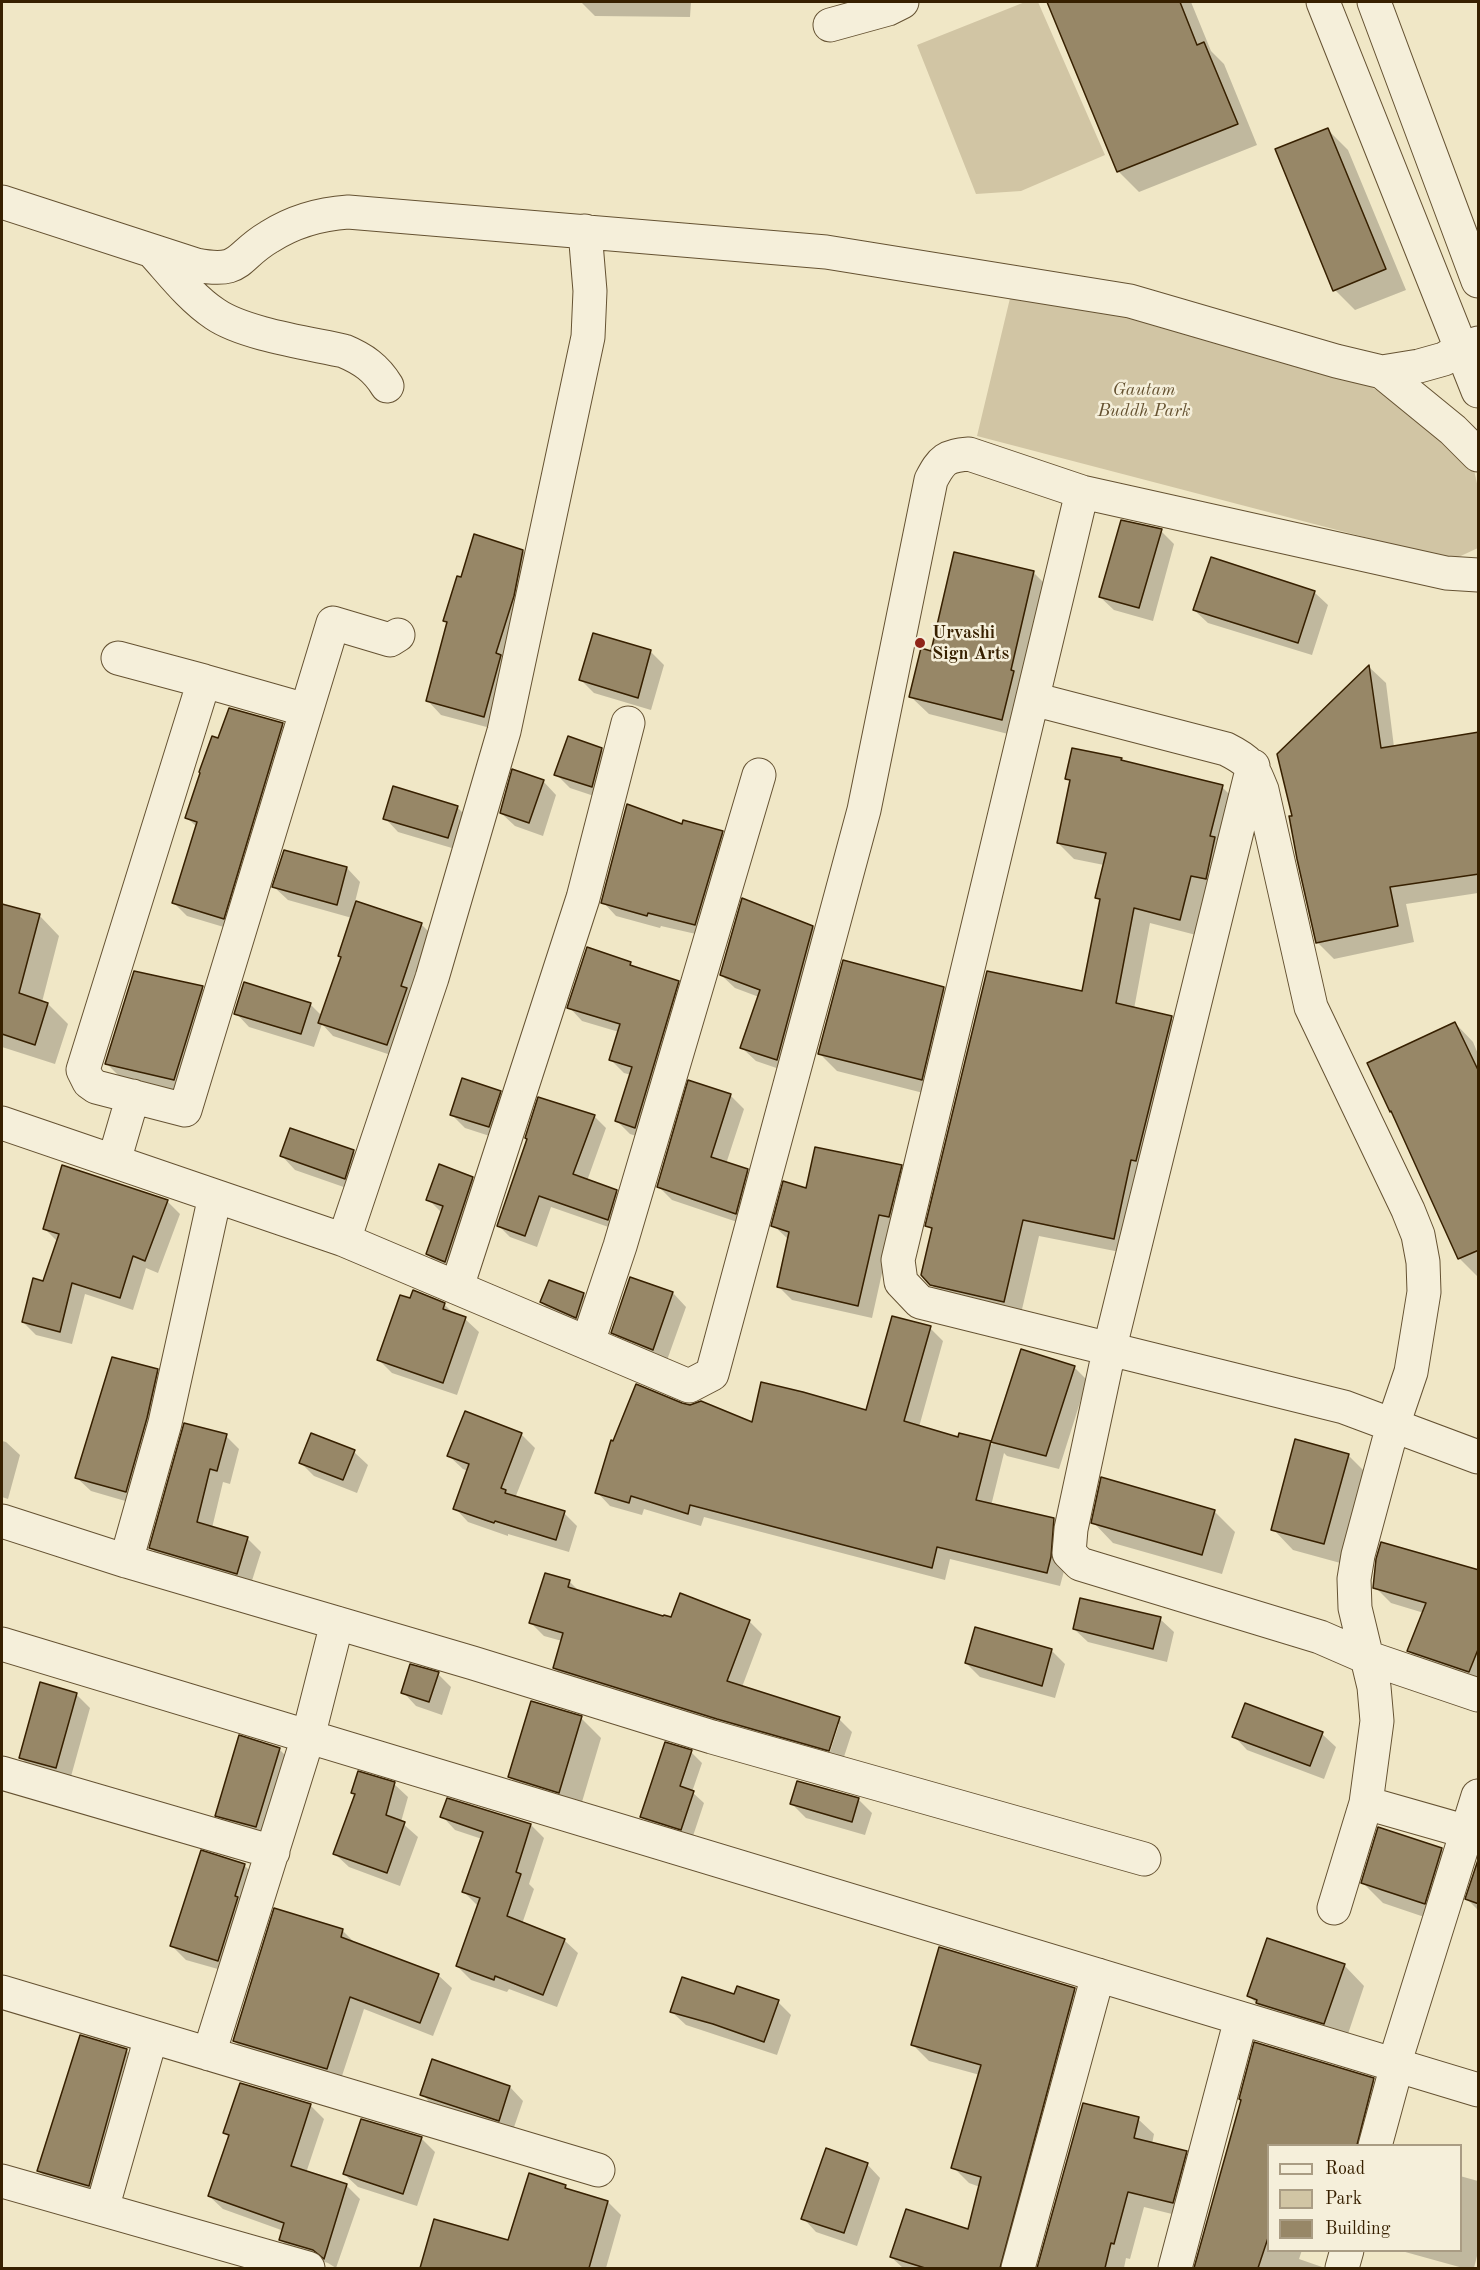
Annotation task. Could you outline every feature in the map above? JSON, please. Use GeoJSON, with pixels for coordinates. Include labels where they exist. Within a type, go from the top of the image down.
{"type":"FeatureCollection","features":[{"type":"Feature","properties":{"kind":"street"},"geometry":{"type":"LineString","coordinates":[[830,25],[888,9],[902,2]]}},
{"type":"Feature","properties":{"kind":"street"},"geometry":{"type":"LineString","coordinates":[[1323,2],[1470,346],[1479,391]]}},
{"type":"Feature","properties":{"kind":"street"},"geometry":{"type":"LineString","coordinates":[[1374,2],[1479,280]]}},
{"type":"Feature","properties":{"kind":"street"},"geometry":{"type":"LineString","coordinates":[[2,202],[196,265],[217,269],[236,264],[267,238],[299,221],[323,214],[348,212],[826,252],[1130,302],[1382,372],[1444,359],[1470,346]]}},
{"type":"Feature","properties":{"kind":"street"},"geometry":{"type":"LineString","coordinates":[[344,1240],[432,978],[504,731],[588,337],[590,291],[585,231]]}},
{"type":"Feature","properties":{"kind":"street"},"geometry":{"type":"LineString","coordinates":[[152,250],[202,304],[216,315],[246,328],[344,351],[356,356],[379,373],[387,386]]}},
{"type":"Feature","properties":{"kind":"street"},"geometry":{"type":"LineString","coordinates":[[1382,372],[1453,430],[1479,455]]}},
{"type":"Feature","properties":{"kind":"street"},"geometry":{"type":"LineString","coordinates":[[2,1123],[344,1240],[688,1386],[712,1374],[864,810],[931,480],[940,462],[953,455],[969,454],[1082,492],[1446,573],[1479,575]]}},
{"type":"Feature","properties":{"kind":"street"},"geometry":{"type":"LineString","coordinates":[[1082,492],[898,1260],[901,1282],[920,1302],[1109,1351],[1344,1407],[1479,1457]]}},
{"type":"Feature","properties":{"kind":"street"},"geometry":{"type":"LineString","coordinates":[[204,681],[83,1070],[89,1082],[96,1086],[184,1110],[333,623],[390,640],[398,635]]}},
{"type":"Feature","properties":{"kind":"street"},"geometry":{"type":"LineString","coordinates":[[118,658],[306,710]]}},
{"type":"Feature","properties":{"kind":"street"},"geometry":{"type":"LineString","coordinates":[[1033,699],[1226,749],[1241,756],[1253,766],[1262,790],[1311,1007],[1418,1235],[1423,1262],[1424,1292],[1411,1372],[1393,1425],[1358,1555],[1354,1579],[1355,1608],[1374,1687],[1377,1721],[1366,1803],[1334,1908]]}},
{"type":"Feature","properties":{"kind":"street"},"geometry":{"type":"LineString","coordinates":[[457,1287],[583,898],[628,723]]}},
{"type":"Feature","properties":{"kind":"street"},"geometry":{"type":"LineString","coordinates":[[1253,766],[1109,1351],[1071,1529],[1069,1553],[1080,1564],[1320,1637],[1366,1657],[1479,1695]]}},
{"type":"Feature","properties":{"kind":"street"},"geometry":{"type":"LineString","coordinates":[[588,1342],[620,1246],[759,775]]}},
{"type":"Feature","properties":{"kind":"street"},"geometry":{"type":"LineString","coordinates":[[114,1161],[133,1096]]}},
{"type":"Feature","properties":{"kind":"street"},"geometry":{"type":"LineString","coordinates":[[126,1561],[165,1423],[215,1196]]}},
{"type":"Feature","properties":{"kind":"street"},"geometry":{"type":"LineString","coordinates":[[2,1521],[126,1561],[723,1740],[1144,1859]]}},
{"type":"Feature","properties":{"kind":"street"},"geometry":{"type":"LineString","coordinates":[[209,2054],[308,1737],[337,1623]]}},
{"type":"Feature","properties":{"kind":"street"},"geometry":{"type":"LineString","coordinates":[[2,1644],[1479,2090]]}},
{"type":"Feature","properties":{"kind":"street"},"geometry":{"type":"LineString","coordinates":[[2,1773],[273,1852]]}},
{"type":"Feature","properties":{"kind":"street"},"geometry":{"type":"LineString","coordinates":[[1376,2144],[1394,2076],[1394,2065],[1473,1834],[1479,1796]]}},
{"type":"Feature","properties":{"kind":"street"},"geometry":{"type":"LineString","coordinates":[[1366,1803],[1473,1834]]}},
{"type":"Feature","properties":{"kind":"street"},"geometry":{"type":"LineString","coordinates":[[1017,2268],[1098,1975]]}},
{"type":"Feature","properties":{"kind":"street"},"geometry":{"type":"LineString","coordinates":[[2,1992],[598,2170]]}},
{"type":"Feature","properties":{"kind":"street"},"geometry":{"type":"LineString","coordinates":[[1175,2268],[1242,2019]]}},
{"type":"Feature","properties":{"kind":"street"},"geometry":{"type":"LineString","coordinates":[[102,2209],[151,2037]]}},
{"type":"Feature","properties":{"kind":"street"},"geometry":{"type":"LineString","coordinates":[[2,2181],[308,2268]]}},
{"type":"Feature","properties":{"kind":"street"},"geometry":{"type":"LineString","coordinates":[[1342,2268],[1346,2252]]}},
{"type":"Feature","properties":{"kind":"green space"},"geometry":{"type":"Polygon","coordinates":[[[1025,2],[1038,2],[1105,155],[1021,191],[976,194],[917,45],[1025,2]]]}},
{"type":"Feature","properties":{"kind":"green space","name":"Gautam Buddh Park"},"geometry":{"type":"Polygon","coordinates":[[[1012,290],[1164,326],[1362,381],[1416,415],[1474,470],[1478,488],[1478,548],[1452,560],[977,436],[1012,290]]]}},
{"type":"Feature","properties":{"kind":"building"},"geometry":{"type":"Polygon","coordinates":[[[1047,2],[1180,2],[1197,45],[1204,42],[1238,124],[1117,172],[1047,2]]]}},
{"type":"Feature","properties":{"kind":"building"},"geometry":{"type":"Polygon","coordinates":[[[1328,128],[1386,269],[1333,291],[1275,149],[1328,128]]]}},
{"type":"Feature","properties":{"kind":"building"},"geometry":{"type":"Polygon","coordinates":[[[1121,520],[1162,529],[1139,608],[1099,597],[1121,520]]]}},
{"type":"Feature","properties":{"kind":"building"},"geometry":{"type":"Polygon","coordinates":[[[474,534],[523,550],[514,596],[496,653],[501,655],[484,717],[426,701],[447,622],[443,621],[457,576],[461,577],[474,534]]]}},
{"type":"Feature","properties":{"kind":"building"},"geometry":{"type":"Polygon","coordinates":[[[954,552],[1034,571],[1002,720],[909,697],[921,648],[931,651],[954,552]]]}},
{"type":"Feature","properties":{"kind":"building"},"geometry":{"type":"Polygon","coordinates":[[[1211,557],[1315,591],[1298,643],[1193,610],[1211,557]]]}},
{"type":"Feature","properties":{"kind":"building"},"geometry":{"type":"Polygon","coordinates":[[[593,633],[651,650],[638,698],[579,680],[593,633]]]}},
{"type":"Feature","properties":{"kind":"building"},"geometry":{"type":"Polygon","coordinates":[[[1369,665],[1381,748],[1479,732],[1479,874],[1390,887],[1398,926],[1316,943],[1297,859],[1289,816],[1292,816],[1277,754],[1369,665]]]}},
{"type":"Feature","properties":{"kind":"building"},"geometry":{"type":"Polygon","coordinates":[[[229,708],[283,723],[224,919],[172,903],[197,822],[185,818],[212,736],[218,738],[229,708]]]}},
{"type":"Feature","properties":{"kind":"building"},"geometry":{"type":"Polygon","coordinates":[[[568,736],[602,748],[592,787],[554,775],[568,736]]]}},
{"type":"Feature","properties":{"kind":"building"},"geometry":{"type":"Polygon","coordinates":[[[1072,748],[1122,758],[1121,760],[1223,785],[1210,836],[1215,837],[1206,879],[1191,876],[1180,920],[1134,908],[1116,1003],[1172,1016],[1136,1161],[1131,1160],[1114,1239],[1023,1220],[1004,1302],[930,1285],[921,1275],[932,1228],[925,1226],[987,971],[1082,991],[1100,899],[1095,898],[1106,853],[1057,843],[1070,780],[1065,779],[1072,748]]]}},
{"type":"Feature","properties":{"kind":"building"},"geometry":{"type":"Polygon","coordinates":[[[512,769],[544,780],[529,823],[500,813],[512,769]]]}},
{"type":"Feature","properties":{"kind":"building"},"geometry":{"type":"Polygon","coordinates":[[[393,786],[458,806],[448,838],[383,819],[393,786]]]}},
{"type":"Feature","properties":{"kind":"building"},"geometry":{"type":"Polygon","coordinates":[[[627,804],[682,824],[683,820],[723,831],[695,925],[648,913],[647,916],[601,903],[627,804]]]}},
{"type":"Feature","properties":{"kind":"building"},"geometry":{"type":"Polygon","coordinates":[[[284,850],[347,867],[337,905],[272,887],[284,850]]]}},
{"type":"Feature","properties":{"kind":"building"},"geometry":{"type":"Polygon","coordinates":[[[742,898],[813,926],[777,1060],[740,1048],[760,990],[720,975],[742,898]]]}},
{"type":"Feature","properties":{"kind":"building"},"geometry":{"type":"Polygon","coordinates":[[[356,901],[422,923],[401,986],[407,988],[387,1045],[318,1023],[341,957],[338,956],[356,901]]]}},
{"type":"Feature","properties":{"kind":"building"},"geometry":{"type":"Polygon","coordinates":[[[2,904],[40,914],[19,993],[48,1003],[35,1045],[2,1034],[2,904]]]}},
{"type":"Feature","properties":{"kind":"building"},"geometry":{"type":"Polygon","coordinates":[[[587,947],[631,962],[630,965],[679,981],[635,1128],[615,1121],[632,1067],[609,1060],[620,1024],[567,1008],[587,947]]]}},
{"type":"Feature","properties":{"kind":"building"},"geometry":{"type":"Polygon","coordinates":[[[843,960],[944,987],[922,1080],[818,1054],[843,960]]]}},
{"type":"Feature","properties":{"kind":"building"},"geometry":{"type":"Polygon","coordinates":[[[134,971],[203,986],[174,1080],[105,1064],[134,971]]]}},
{"type":"Feature","properties":{"kind":"building"},"geometry":{"type":"Polygon","coordinates":[[[244,982],[311,1003],[301,1034],[234,1014],[244,982]]]}},
{"type":"Feature","properties":{"kind":"building"},"geometry":{"type":"Polygon","coordinates":[[[1455,1022],[1479,1072],[1479,1250],[1458,1259],[1367,1063],[1455,1022]]]}},
{"type":"Feature","properties":{"kind":"building"},"geometry":{"type":"Polygon","coordinates":[[[462,1078],[501,1091],[489,1127],[450,1115],[462,1078]]]}},
{"type":"Feature","properties":{"kind":"building"},"geometry":{"type":"Polygon","coordinates":[[[688,1080],[731,1094],[711,1157],[748,1169],[736,1214],[657,1187],[688,1080]]]}},
{"type":"Feature","properties":{"kind":"building"},"geometry":{"type":"Polygon","coordinates":[[[538,1097],[595,1115],[573,1174],[617,1190],[608,1220],[539,1196],[525,1236],[497,1226],[527,1139],[525,1138],[538,1097]]]}},
{"type":"Feature","properties":{"kind":"building"},"geometry":{"type":"Polygon","coordinates":[[[290,1128],[354,1150],[345,1179],[280,1156],[290,1128]]]}},
{"type":"Feature","properties":{"kind":"building"},"geometry":{"type":"Polygon","coordinates":[[[815,1147],[902,1165],[889,1217],[879,1215],[858,1306],[777,1287],[789,1232],[771,1226],[783,1181],[806,1188],[815,1147]]]}},
{"type":"Feature","properties":{"kind":"building"},"geometry":{"type":"Polygon","coordinates":[[[439,1164],[473,1177],[445,1262],[426,1254],[443,1206],[426,1200],[439,1164]]]}},
{"type":"Feature","properties":{"kind":"building"},"geometry":{"type":"Polygon","coordinates":[[[62,1165],[168,1200],[145,1261],[133,1256],[120,1298],[72,1283],[60,1332],[22,1322],[33,1278],[43,1281],[59,1234],[43,1229],[62,1165]]]}},
{"type":"Feature","properties":{"kind":"building"},"geometry":{"type":"Polygon","coordinates":[[[630,1277],[673,1292],[653,1350],[611,1333],[630,1277]]]}},
{"type":"Feature","properties":{"kind":"building"},"geometry":{"type":"Polygon","coordinates":[[[549,1280],[584,1293],[576,1318],[540,1302],[549,1280]]]}},
{"type":"Feature","properties":{"kind":"building"},"geometry":{"type":"Polygon","coordinates":[[[413,1290],[445,1303],[443,1309],[466,1317],[443,1383],[377,1360],[400,1295],[410,1298],[413,1290]]]}},
{"type":"Feature","properties":{"kind":"building"},"geometry":{"type":"Polygon","coordinates":[[[892,1316],[931,1326],[904,1421],[958,1437],[959,1433],[991,1441],[976,1500],[1054,1518],[1051,1557],[1047,1573],[937,1547],[932,1568],[690,1505],[688,1514],[631,1496],[629,1503],[595,1493],[611,1440],[613,1441],[636,1384],[682,1403],[690,1405],[701,1401],[752,1422],[761,1382],[866,1410],[892,1316]]]}},
{"type":"Feature","properties":{"kind":"building"},"geometry":{"type":"Polygon","coordinates":[[[1021,1349],[1075,1366],[1046,1456],[991,1442],[1021,1349]]]}},
{"type":"Feature","properties":{"kind":"building"},"geometry":{"type":"Polygon","coordinates":[[[112,1357],[158,1369],[126,1492],[75,1478],[112,1357]]]}},
{"type":"Feature","properties":{"kind":"building"},"geometry":{"type":"Polygon","coordinates":[[[465,1411],[522,1433],[501,1488],[506,1490],[505,1493],[565,1511],[556,1540],[453,1509],[469,1464],[447,1456],[465,1411]]]}},
{"type":"Feature","properties":{"kind":"building"},"geometry":{"type":"Polygon","coordinates":[[[184,1423],[227,1434],[217,1471],[210,1469],[197,1522],[248,1537],[237,1574],[149,1548],[184,1423]]]}},
{"type":"Feature","properties":{"kind":"building"},"geometry":{"type":"Polygon","coordinates":[[[311,1433],[355,1450],[343,1480],[299,1463],[311,1433]]]}},
{"type":"Feature","properties":{"kind":"building"},"geometry":{"type":"Polygon","coordinates":[[[1295,1439],[1349,1454],[1324,1544],[1271,1530],[1295,1439]]]}},
{"type":"Feature","properties":{"kind":"building"},"geometry":{"type":"Polygon","coordinates":[[[1101,1477],[1215,1510],[1202,1555],[1091,1523],[1101,1477]]]}},
{"type":"Feature","properties":{"kind":"building"},"geometry":{"type":"Polygon","coordinates":[[[1381,1542],[1479,1570],[1479,1647],[1469,1672],[1407,1651],[1426,1603],[1373,1588],[1376,1559],[1381,1542]]]}},
{"type":"Feature","properties":{"kind":"building"},"geometry":{"type":"Polygon","coordinates":[[[545,1573],[570,1580],[568,1587],[663,1616],[671,1617],[680,1593],[750,1620],[727,1681],[840,1717],[829,1751],[553,1668],[563,1633],[529,1623],[545,1573]]]}},
{"type":"Feature","properties":{"kind":"building"},"geometry":{"type":"Polygon","coordinates":[[[1080,1598],[1161,1617],[1153,1649],[1073,1629],[1080,1598]]]}},
{"type":"Feature","properties":{"kind":"building"},"geometry":{"type":"Polygon","coordinates":[[[975,1627],[1052,1649],[1042,1686],[965,1663],[975,1627]]]}},
{"type":"Feature","properties":{"kind":"building"},"geometry":{"type":"Polygon","coordinates":[[[410,1664],[439,1672],[429,1702],[401,1693],[410,1664]]]}},
{"type":"Feature","properties":{"kind":"building"},"geometry":{"type":"Polygon","coordinates":[[[40,1682],[77,1693],[56,1768],[19,1758],[40,1682]]]}},
{"type":"Feature","properties":{"kind":"building"},"geometry":{"type":"Polygon","coordinates":[[[531,1701],[582,1716],[559,1793],[508,1777],[531,1701]]]}},
{"type":"Feature","properties":{"kind":"building"},"geometry":{"type":"Polygon","coordinates":[[[1245,1703],[1323,1732],[1310,1766],[1232,1737],[1245,1703]]]}},
{"type":"Feature","properties":{"kind":"building"},"geometry":{"type":"Polygon","coordinates":[[[239,1735],[280,1748],[256,1827],[215,1816],[239,1735]]]}},
{"type":"Feature","properties":{"kind":"building"},"geometry":{"type":"Polygon","coordinates":[[[665,1742],[692,1750],[680,1786],[694,1791],[681,1830],[640,1817],[665,1742]]]}},
{"type":"Feature","properties":{"kind":"building"},"geometry":{"type":"Polygon","coordinates":[[[358,1771],[395,1782],[386,1815],[405,1822],[387,1873],[333,1854],[355,1794],[351,1793],[358,1771]]]}},
{"type":"Feature","properties":{"kind":"building"},"geometry":{"type":"Polygon","coordinates":[[[797,1781],[859,1798],[852,1822],[790,1804],[797,1781]]]}},
{"type":"Feature","properties":{"kind":"building"},"geometry":{"type":"Polygon","coordinates":[[[447,1798],[531,1824],[516,1872],[521,1874],[507,1916],[565,1939],[543,1995],[495,1976],[494,1980],[456,1966],[480,1898],[462,1892],[483,1832],[440,1817],[447,1798]]]}},
{"type":"Feature","properties":{"kind":"building"},"geometry":{"type":"Polygon","coordinates":[[[1378,1827],[1442,1848],[1425,1904],[1361,1883],[1378,1827]]]}},
{"type":"Feature","properties":{"kind":"building"},"geometry":{"type":"Polygon","coordinates":[[[201,1850],[245,1864],[235,1896],[238,1897],[218,1961],[170,1946],[201,1850]]]}},
{"type":"Feature","properties":{"kind":"building"},"geometry":{"type":"Polygon","coordinates":[[[1479,1860],[1479,1904],[1465,1899],[1479,1860]]]}},
{"type":"Feature","properties":{"kind":"building"},"geometry":{"type":"Polygon","coordinates":[[[274,1908],[343,1929],[341,1937],[439,1974],[420,2023],[350,1997],[327,2069],[233,2041],[274,1908]]]}},
{"type":"Feature","properties":{"kind":"building"},"geometry":{"type":"Polygon","coordinates":[[[1267,1938],[1345,1964],[1324,2024],[1256,2003],[1257,2000],[1247,1996],[1267,1938]]]}},
{"type":"Feature","properties":{"kind":"building"},"geometry":{"type":"Polygon","coordinates":[[[939,1947],[1075,1988],[1000,2268],[925,2268],[890,2257],[906,2209],[968,2229],[981,2177],[951,2168],[981,2065],[911,2045],[939,1947]]]}},
{"type":"Feature","properties":{"kind":"building"},"geometry":{"type":"Polygon","coordinates":[[[682,1977],[734,1994],[737,1986],[779,2000],[764,2042],[670,2012],[682,1977]]]}},
{"type":"Feature","properties":{"kind":"building"},"geometry":{"type":"Polygon","coordinates":[[[80,2035],[127,2049],[89,2186],[37,2171],[80,2035]]]}},
{"type":"Feature","properties":{"kind":"building"},"geometry":{"type":"Polygon","coordinates":[[[1254,2042],[1374,2078],[1357,2144],[1267,2144],[1267,2241],[1258,2268],[1194,2268],[1241,2100],[1239,2099],[1254,2042]]]}},
{"type":"Feature","properties":{"kind":"building"},"geometry":{"type":"Polygon","coordinates":[[[432,2059],[510,2086],[499,2121],[420,2095],[432,2059]]]}},
{"type":"Feature","properties":{"kind":"building"},"geometry":{"type":"Polygon","coordinates":[[[240,2083],[311,2104],[291,2166],[347,2184],[324,2259],[313,2250],[279,2240],[284,2223],[208,2196],[229,2135],[223,2133],[240,2083]]]}},
{"type":"Feature","properties":{"kind":"building"},"geometry":{"type":"Polygon","coordinates":[[[1083,2103],[1139,2117],[1134,2138],[1187,2151],[1173,2203],[1128,2192],[1105,2268],[1037,2268],[1083,2103]]]}},
{"type":"Feature","properties":{"kind":"building"},"geometry":{"type":"Polygon","coordinates":[[[361,2119],[422,2137],[403,2194],[343,2174],[361,2119]]]}},
{"type":"Feature","properties":{"kind":"building"},"geometry":{"type":"Polygon","coordinates":[[[826,2148],[868,2163],[844,2233],[801,2219],[826,2148]]]}},
{"type":"Feature","properties":{"kind":"building"},"geometry":{"type":"Polygon","coordinates":[[[529,2173],[566,2185],[565,2188],[608,2201],[589,2268],[420,2268],[434,2219],[508,2240],[529,2173]]]}},
{"type":"Feature","properties":{"kind":"place","name":"Urvashi Sign Arts"},"geometry":{"type":"Point","coordinates":[920,643]}}]}
